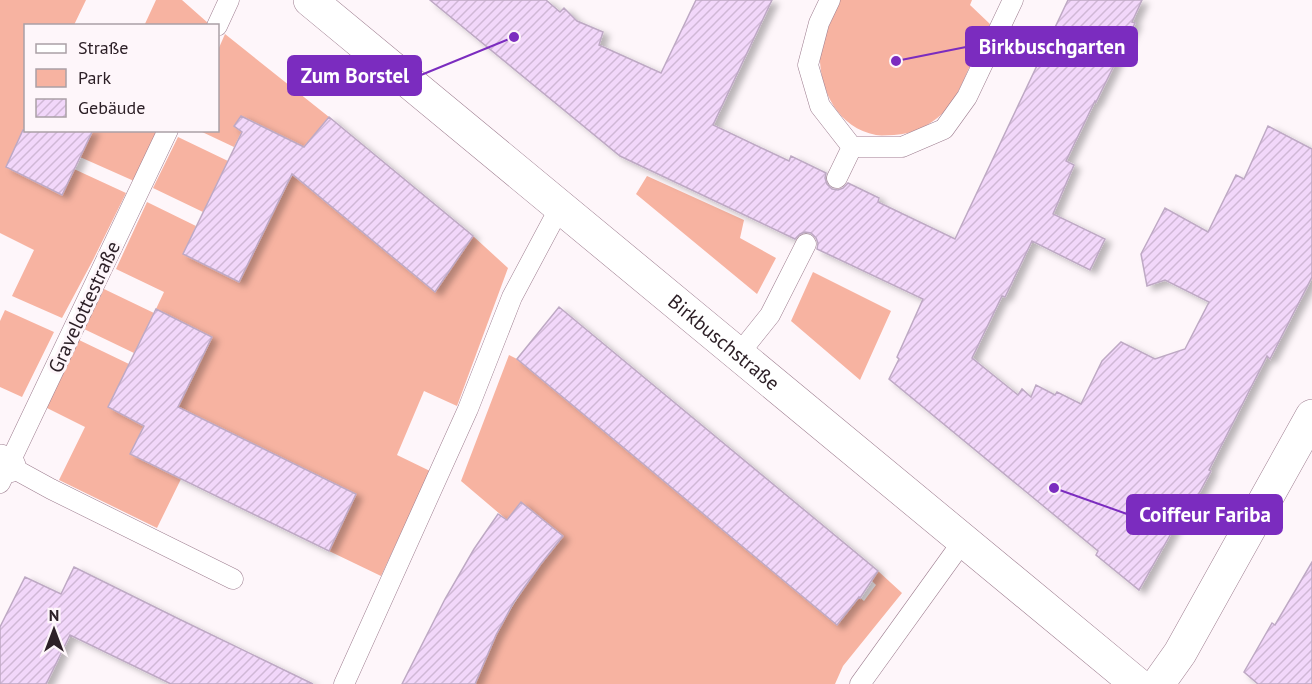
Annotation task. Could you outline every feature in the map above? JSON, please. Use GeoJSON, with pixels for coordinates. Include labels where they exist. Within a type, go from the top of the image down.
{"type":"FeatureCollection","features":[{"type":"Feature","properties":{"kind":"street","name":"Birkbuschstraße"},"geometry":{"type":"LineString","coordinates":[[310,0],[1137,684]]}},
{"type":"Feature","properties":{"kind":"street"},"geometry":{"type":"LineString","coordinates":[[1158,684],[1180,653],[1312,416]]}},
{"type":"Feature","properties":{"kind":"lane"},"geometry":{"type":"LineString","coordinates":[[218,24],[229,0]]}},
{"type":"Feature","properties":{"kind":"lane"},"geometry":{"type":"LineString","coordinates":[[830,0],[819,23],[808,65],[820,106],[852,147]]}},
{"type":"Feature","properties":{"kind":"lane"},"geometry":{"type":"LineString","coordinates":[[852,147],[902,147],[944,129],[968,97],[1013,0]]}},
{"type":"Feature","properties":{"kind":"lane","name":"Gravelottestraße"},"geometry":{"type":"LineString","coordinates":[[3,470],[167,132]]}},
{"type":"Feature","properties":{"kind":"lane"},"geometry":{"type":"LineString","coordinates":[[837,178],[852,147]]}},
{"type":"Feature","properties":{"kind":"lane"},"geometry":{"type":"LineString","coordinates":[[344,684],[468,409],[512,297],[560,207]]}},
{"type":"Feature","properties":{"kind":"lane"},"geometry":{"type":"LineString","coordinates":[[738,355],[770,315],[806,244]]}},
{"type":"Feature","properties":{"kind":"lane"},"geometry":{"type":"LineString","coordinates":[[3,470],[51,489],[233,579]]}},
{"type":"Feature","properties":{"kind":"lane"},"geometry":{"type":"LineString","coordinates":[[860,684],[963,541]]}},
{"type":"Feature","properties":{"kind":"green space"},"geometry":{"type":"Polygon","coordinates":[[[0,0],[86,0],[74,24],[24,24],[24,128],[6,167],[61,195],[74,169],[126,193],[62,318],[12,296],[34,250],[0,233],[0,0]]]}},
{"type":"Feature","properties":{"kind":"green space"},"geometry":{"type":"Polygon","coordinates":[[[156,0],[182,0],[208,23],[208,24],[145,24],[156,0]]]}},
{"type":"Feature","properties":{"kind":"green space"},"geometry":{"type":"Polygon","coordinates":[[[840,0],[972,0],[970,5],[990,24],[958,92],[943,113],[932,122],[914,131],[882,135],[862,131],[841,115],[827,92],[820,65],[820,51],[825,32],[840,0]]]}},
{"type":"Feature","properties":{"kind":"green space"},"geometry":{"type":"Polygon","coordinates":[[[225,34],[329,117],[302,149],[294,142],[248,119],[234,147],[202,132],[219,132],[219,48],[225,34]]]}},
{"type":"Feature","properties":{"kind":"green space"},"geometry":{"type":"Polygon","coordinates":[[[92,132],[157,132],[134,181],[80,157],[92,132]]]}},
{"type":"Feature","properties":{"kind":"green space"},"geometry":{"type":"Polygon","coordinates":[[[178,137],[228,161],[203,212],[153,188],[178,137]]]}},
{"type":"Feature","properties":{"kind":"green space"},"geometry":{"type":"Polygon","coordinates":[[[293,175],[435,292],[473,236],[508,268],[457,406],[424,391],[397,455],[430,471],[381,576],[329,551],[356,494],[178,407],[212,337],[156,309],[164,292],[116,269],[147,202],[196,226],[183,254],[239,282],[293,175]]]}},
{"type":"Feature","properties":{"kind":"green space"},"geometry":{"type":"Polygon","coordinates":[[[647,176],[744,220],[740,238],[776,258],[757,294],[636,194],[647,176]]]}},
{"type":"Feature","properties":{"kind":"green space"},"geometry":{"type":"Polygon","coordinates":[[[813,272],[891,311],[860,380],[791,321],[813,272]]]}},
{"type":"Feature","properties":{"kind":"green space"},"geometry":{"type":"Polygon","coordinates":[[[104,289],[154,313],[134,353],[84,329],[104,289]]]}},
{"type":"Feature","properties":{"kind":"green space"},"geometry":{"type":"Polygon","coordinates":[[[5,310],[54,332],[22,397],[0,387],[0,321],[5,310]]]}},
{"type":"Feature","properties":{"kind":"green space"},"geometry":{"type":"Polygon","coordinates":[[[77,339],[129,364],[108,407],[144,426],[130,454],[181,479],[157,528],[59,480],[85,427],[45,407],[77,339]]]}},
{"type":"Feature","properties":{"kind":"green space"},"geometry":{"type":"Polygon","coordinates":[[[509,355],[517,359],[836,624],[859,597],[864,601],[876,585],[872,581],[878,571],[902,593],[843,666],[835,684],[465,684],[540,565],[521,502],[507,520],[461,481],[509,355]]]}},
{"type":"Feature","properties":{"kind":"building"},"geometry":{"type":"Polygon","coordinates":[[[430,0],[546,0],[560,12],[564,8],[577,21],[603,32],[599,45],[661,73],[696,0],[772,0],[713,125],[789,161],[791,156],[826,173],[827,184],[832,189],[838,190],[848,183],[879,198],[878,202],[955,239],[1068,0],[1142,0],[1132,22],[1135,23],[1066,161],[1074,165],[1053,214],[1105,239],[1090,270],[1032,241],[972,358],[1018,395],[1022,389],[1031,397],[1036,385],[1055,395],[1057,392],[1081,404],[1102,361],[1121,342],[1155,359],[1185,349],[1209,302],[1165,280],[1147,286],[1141,254],[1165,208],[1208,232],[1236,175],[1244,179],[1268,126],[1312,149],[1312,277],[1270,359],[1267,356],[1182,525],[1177,523],[1139,590],[1096,555],[1098,551],[889,379],[923,299],[817,249],[818,243],[811,233],[805,232],[795,239],[620,156],[430,0]]]}},
{"type":"Feature","properties":{"kind":"building"},"geometry":{"type":"Polygon","coordinates":[[[241,116],[304,147],[329,117],[473,236],[435,292],[292,174],[239,282],[183,254],[242,132],[234,126],[241,116]]]}},
{"type":"Feature","properties":{"kind":"building"},"geometry":{"type":"Polygon","coordinates":[[[23,130],[24,132],[92,132],[62,195],[6,167],[23,130]]]}},
{"type":"Feature","properties":{"kind":"building"},"geometry":{"type":"Polygon","coordinates":[[[559,307],[878,571],[860,598],[837,625],[517,359],[559,307]]]}},
{"type":"Feature","properties":{"kind":"building"},"geometry":{"type":"Polygon","coordinates":[[[156,309],[212,337],[178,407],[356,494],[329,551],[130,454],[144,426],[108,407],[156,309]]]}},
{"type":"Feature","properties":{"kind":"building"},"geometry":{"type":"Polygon","coordinates":[[[521,502],[563,536],[514,602],[496,635],[475,684],[402,684],[445,599],[474,549],[498,514],[507,520],[521,502]]]}},
{"type":"Feature","properties":{"kind":"building"},"geometry":{"type":"Polygon","coordinates":[[[1312,562],[1312,684],[1258,684],[1244,672],[1272,623],[1275,625],[1312,562]]]}},
{"type":"Feature","properties":{"kind":"building"},"geometry":{"type":"Polygon","coordinates":[[[74,567],[313,684],[171,684],[70,635],[46,684],[0,684],[0,627],[25,577],[61,594],[74,567]]]}},
{"type":"Feature","properties":{"kind":"place","name":"Zum Borstel"},"geometry":{"type":"Point","coordinates":[514,37]}},
{"type":"Feature","properties":{"kind":"place","name":"Birkbuschgarten"},"geometry":{"type":"Point","coordinates":[896,61]}},
{"type":"Feature","properties":{"kind":"place","name":"Coiffeur Fariba"},"geometry":{"type":"Point","coordinates":[1054,488]}}]}
